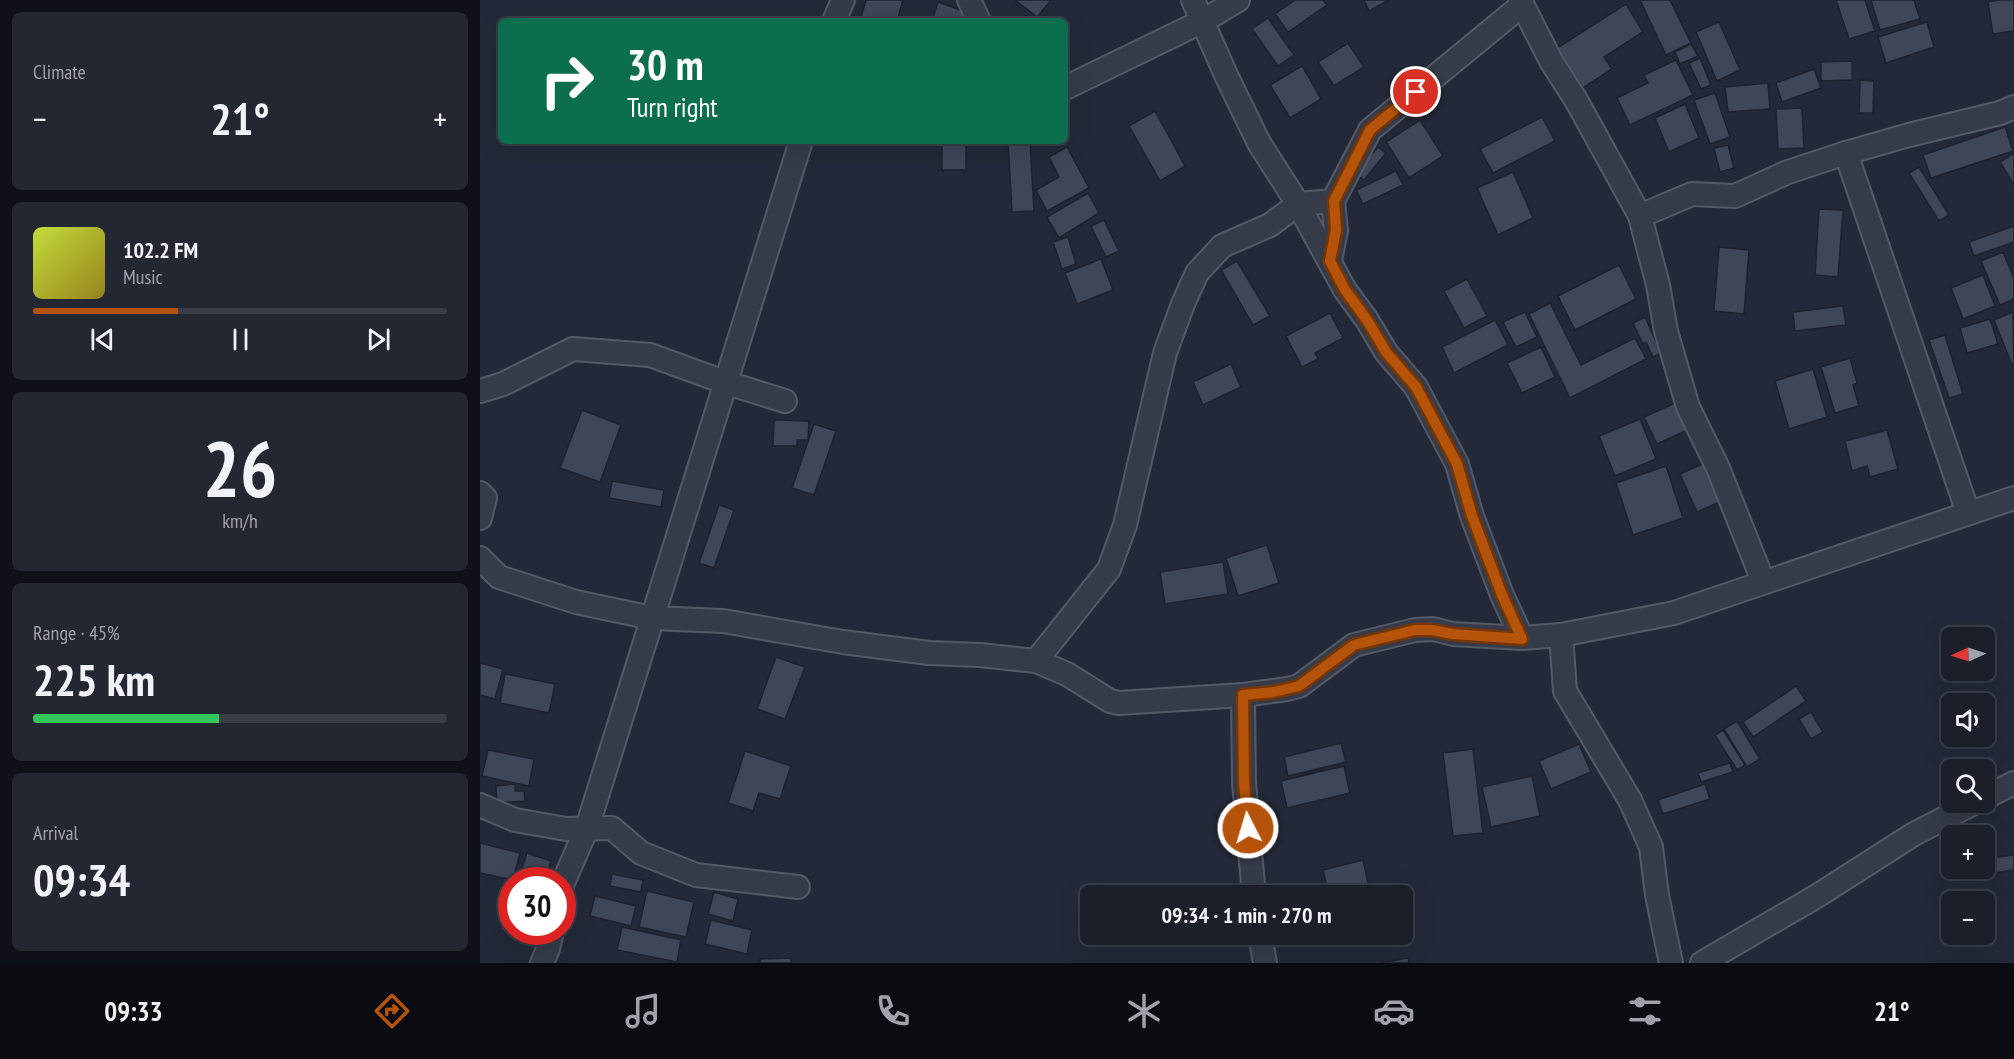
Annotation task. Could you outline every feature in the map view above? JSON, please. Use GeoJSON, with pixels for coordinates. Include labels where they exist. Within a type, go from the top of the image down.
{"type":"FeatureCollection","features":[{"type":"Feature","properties":{"kind":"street"},"geometry":{"type":"LineString","coordinates":[[835,18],[843,0]]}},
{"type":"Feature","properties":{"kind":"street"},"geometry":{"type":"LineString","coordinates":[[969,0],[978,18]]}},
{"type":"Feature","properties":{"kind":"street"},"geometry":{"type":"LineString","coordinates":[[1192,0],[1259,143],[1298,204],[1345,290],[1367,320],[1386,352],[1416,387],[1457,464],[1472,516],[1502,595],[1522,639]]}},
{"type":"Feature","properties":{"kind":"street"},"geometry":{"type":"LineString","coordinates":[[1068,87],[1203,21],[1238,0]]}},
{"type":"Feature","properties":{"kind":"street"},"geometry":{"type":"LineString","coordinates":[[1330,261],[1336,230],[1334,201],[1370,130],[1521,3],[1551,61],[1576,100],[1640,216],[1658,285],[1666,331],[1688,407],[1718,468],[1763,581]]}},
{"type":"Feature","properties":{"kind":"street"},"geometry":{"type":"LineString","coordinates":[[1640,216],[1692,194],[1734,196],[1788,172],[1846,153],[2000,113],[2014,107]]}},
{"type":"Feature","properties":{"kind":"street"},"geometry":{"type":"LineString","coordinates":[[570,867],[587,828],[800,144]]}},
{"type":"Feature","properties":{"kind":"street"},"geometry":{"type":"LineString","coordinates":[[1846,153],[1968,513]]}},
{"type":"Feature","properties":{"kind":"street"},"geometry":{"type":"LineString","coordinates":[[1036,661],[1109,569],[1125,525],[1165,353],[1197,273],[1222,246],[1270,225],[1298,204],[1334,201]]}},
{"type":"Feature","properties":{"kind":"street"},"geometry":{"type":"LineString","coordinates":[[480,391],[503,384],[573,349],[650,355],[726,383],[785,401]]}},
{"type":"Feature","properties":{"kind":"street"},"geometry":{"type":"LineString","coordinates":[[480,493],[484,498],[480,518]]}},
{"type":"Feature","properties":{"kind":"street"},"geometry":{"type":"LineString","coordinates":[[480,558],[499,578],[576,602],[652,618],[723,621],[901,649],[1036,661],[1067,674],[1110,701],[1119,703],[1243,695],[1274,692],[1299,686],[1354,645],[1415,630],[1522,639],[1561,635],[1674,613],[2014,498]]}},
{"type":"Feature","properties":{"kind":"street"},"geometry":{"type":"LineString","coordinates":[[1561,635],[1565,691],[1630,800],[1651,847],[1657,895],[1671,963]]}},
{"type":"Feature","properties":{"kind":"street"},"geometry":{"type":"LineString","coordinates":[[1243,695],[1244,783],[1253,885]]}},
{"type":"Feature","properties":{"kind":"street"},"geometry":{"type":"LineString","coordinates":[[1995,793],[2014,784]]}},
{"type":"Feature","properties":{"kind":"street"},"geometry":{"type":"LineString","coordinates":[[480,806],[515,820],[566,829],[612,828],[641,853],[696,875],[798,887]]}},
{"type":"Feature","properties":{"kind":"street"},"geometry":{"type":"LineString","coordinates":[[1702,963],[1817,896],[1914,834],[1955,813]]}},
{"type":"Feature","properties":{"kind":"street"},"geometry":{"type":"LineString","coordinates":[[542,963],[549,945]]}},
{"type":"Feature","properties":{"kind":"street"},"geometry":{"type":"LineString","coordinates":[[1262,945],[1265,963]]}},
{"type":"Feature","properties":{"kind":"building"},"geometry":{"type":"Polygon","coordinates":[[[866,0],[903,0],[898,18],[861,18],[866,0]]]}},
{"type":"Feature","properties":{"kind":"building"},"geometry":{"type":"Polygon","coordinates":[[[1015,0],[1051,0],[1037,17],[1015,0]]]}},
{"type":"Feature","properties":{"kind":"building"},"geometry":{"type":"Polygon","coordinates":[[[1295,0],[1323,0],[1327,5],[1288,32],[1275,14],[1295,0]]]}},
{"type":"Feature","properties":{"kind":"building"},"geometry":{"type":"Polygon","coordinates":[[[1364,0],[1389,0],[1369,11],[1364,0]]]}},
{"type":"Feature","properties":{"kind":"building"},"geometry":{"type":"Polygon","coordinates":[[[1640,0],[1670,0],[1691,43],[1666,55],[1640,0]]]}},
{"type":"Feature","properties":{"kind":"building"},"geometry":{"type":"Polygon","coordinates":[[[1836,0],[1865,0],[1875,31],[1849,39],[1836,0]]]}},
{"type":"Feature","properties":{"kind":"building"},"geometry":{"type":"Polygon","coordinates":[[[1871,0],[1914,0],[1920,19],[1880,30],[1871,0]]]}},
{"type":"Feature","properties":{"kind":"building"},"geometry":{"type":"Polygon","coordinates":[[[2014,0],[2014,31],[1993,34],[1988,2],[2014,0]]]}},
{"type":"Feature","properties":{"kind":"building"},"geometry":{"type":"Polygon","coordinates":[[[938,2],[969,13],[967,18],[933,18],[938,2]]]}},
{"type":"Feature","properties":{"kind":"building"},"geometry":{"type":"Polygon","coordinates":[[[1626,4],[1643,32],[1604,57],[1612,69],[1583,88],[1557,48],[1626,4]]]}},
{"type":"Feature","properties":{"kind":"building"},"geometry":{"type":"Polygon","coordinates":[[[1268,18],[1294,55],[1278,66],[1252,29],[1268,18]]]}},
{"type":"Feature","properties":{"kind":"building"},"geometry":{"type":"Polygon","coordinates":[[[1719,22],[1740,70],[1717,81],[1696,32],[1719,22]]]}},
{"type":"Feature","properties":{"kind":"building"},"geometry":{"type":"Polygon","coordinates":[[[1927,22],[1934,47],[1886,63],[1878,37],[1927,22]]]}},
{"type":"Feature","properties":{"kind":"building"},"geometry":{"type":"Polygon","coordinates":[[[1348,43],[1364,67],[1334,86],[1318,62],[1348,43]]]}},
{"type":"Feature","properties":{"kind":"building"},"geometry":{"type":"Polygon","coordinates":[[[1691,44],[1698,56],[1680,64],[1675,52],[1691,44]]]}},
{"type":"Feature","properties":{"kind":"building"},"geometry":{"type":"Polygon","coordinates":[[[1700,58],[1711,85],[1701,89],[1689,63],[1700,58]]]}},
{"type":"Feature","properties":{"kind":"building"},"geometry":{"type":"Polygon","coordinates":[[[1676,60],[1693,95],[1630,125],[1617,98],[1648,83],[1644,75],[1676,60]]]}},
{"type":"Feature","properties":{"kind":"building"},"geometry":{"type":"Polygon","coordinates":[[[1852,61],[1852,80],[1821,81],[1821,62],[1852,61]]]}},
{"type":"Feature","properties":{"kind":"building"},"geometry":{"type":"Polygon","coordinates":[[[1302,66],[1321,99],[1290,118],[1270,85],[1302,66]]]}},
{"type":"Feature","properties":{"kind":"building"},"geometry":{"type":"Polygon","coordinates":[[[1814,69],[1821,88],[1782,102],[1776,83],[1814,69]]]}},
{"type":"Feature","properties":{"kind":"building"},"geometry":{"type":"Polygon","coordinates":[[[1860,80],[1874,81],[1873,113],[1859,113],[1860,80]]]}},
{"type":"Feature","properties":{"kind":"building"},"geometry":{"type":"Polygon","coordinates":[[[1768,83],[1770,109],[1728,112],[1725,87],[1768,83]]]}},
{"type":"Feature","properties":{"kind":"building"},"geometry":{"type":"Polygon","coordinates":[[[1715,93],[1730,137],[1710,144],[1694,100],[1715,93]]]}},
{"type":"Feature","properties":{"kind":"building"},"geometry":{"type":"Polygon","coordinates":[[[1685,104],[1699,138],[1669,152],[1655,118],[1685,104]]]}},
{"type":"Feature","properties":{"kind":"building"},"geometry":{"type":"Polygon","coordinates":[[[1802,108],[1804,148],[1778,149],[1776,109],[1802,108]]]}},
{"type":"Feature","properties":{"kind":"building"},"geometry":{"type":"Polygon","coordinates":[[[1155,111],[1185,166],[1160,181],[1129,126],[1155,111]]]}},
{"type":"Feature","properties":{"kind":"building"},"geometry":{"type":"Polygon","coordinates":[[[1542,117],[1555,141],[1493,173],[1480,149],[1542,117]]]}},
{"type":"Feature","properties":{"kind":"building"},"geometry":{"type":"Polygon","coordinates":[[[1420,120],[1443,156],[1409,178],[1386,142],[1420,120]]]}},
{"type":"Feature","properties":{"kind":"building"},"geometry":{"type":"Polygon","coordinates":[[[2005,127],[2013,151],[1931,178],[1923,155],[2005,127]]]}},
{"type":"Feature","properties":{"kind":"building"},"geometry":{"type":"Polygon","coordinates":[[[942,144],[966,144],[966,170],[942,170],[942,144]]]}},
{"type":"Feature","properties":{"kind":"building"},"geometry":{"type":"Polygon","coordinates":[[[1008,144],[1030,144],[1034,211],[1012,212],[1008,144]]]}},
{"type":"Feature","properties":{"kind":"building"},"geometry":{"type":"Polygon","coordinates":[[[1728,145],[1734,168],[1720,172],[1714,148],[1728,145]]]}},
{"type":"Feature","properties":{"kind":"building"},"geometry":{"type":"Polygon","coordinates":[[[1067,147],[1089,188],[1047,211],[1036,190],[1059,177],[1049,157],[1067,147]]]}},
{"type":"Feature","properties":{"kind":"building"},"geometry":{"type":"Polygon","coordinates":[[[1378,147],[1386,153],[1364,180],[1355,173],[1378,147]]]}},
{"type":"Feature","properties":{"kind":"building"},"geometry":{"type":"Polygon","coordinates":[[[2014,153],[2014,185],[2000,162],[2014,153]]]}},
{"type":"Feature","properties":{"kind":"building"},"geometry":{"type":"Polygon","coordinates":[[[1919,167],[1949,215],[1939,221],[1909,173],[1919,167]]]}},
{"type":"Feature","properties":{"kind":"building"},"geometry":{"type":"Polygon","coordinates":[[[1396,171],[1403,185],[1363,204],[1356,190],[1396,171]]]}},
{"type":"Feature","properties":{"kind":"building"},"geometry":{"type":"Polygon","coordinates":[[[1513,172],[1533,218],[1498,235],[1477,188],[1513,172]]]}},
{"type":"Feature","properties":{"kind":"building"},"geometry":{"type":"Polygon","coordinates":[[[1088,193],[1099,213],[1059,238],[1047,217],[1088,193]]]}},
{"type":"Feature","properties":{"kind":"building"},"geometry":{"type":"Polygon","coordinates":[[[1819,209],[1843,210],[1838,277],[1815,275],[1819,209]]]}},
{"type":"Feature","properties":{"kind":"building"},"geometry":{"type":"Polygon","coordinates":[[[1104,220],[1119,251],[1106,257],[1091,226],[1104,220]]]}},
{"type":"Feature","properties":{"kind":"building"},"geometry":{"type":"Polygon","coordinates":[[[2014,226],[2014,242],[1974,256],[1969,242],[2014,226]]]}},
{"type":"Feature","properties":{"kind":"building"},"geometry":{"type":"Polygon","coordinates":[[[1068,237],[1076,264],[1062,269],[1053,242],[1068,237]]]}},
{"type":"Feature","properties":{"kind":"building"},"geometry":{"type":"Polygon","coordinates":[[[1719,247],[1749,250],[1744,314],[1714,311],[1719,247]]]}},
{"type":"Feature","properties":{"kind":"building"},"geometry":{"type":"Polygon","coordinates":[[[2003,252],[2014,278],[2014,299],[2000,305],[1981,261],[2003,252]]]}},
{"type":"Feature","properties":{"kind":"building"},"geometry":{"type":"Polygon","coordinates":[[[1101,259],[1113,290],[1077,304],[1065,273],[1101,259]]]}},
{"type":"Feature","properties":{"kind":"building"},"geometry":{"type":"Polygon","coordinates":[[[1237,261],[1270,316],[1253,325],[1221,270],[1237,261]]]}},
{"type":"Feature","properties":{"kind":"building"},"geometry":{"type":"Polygon","coordinates":[[[1619,265],[1636,299],[1575,330],[1558,296],[1619,265]]]}},
{"type":"Feature","properties":{"kind":"building"},"geometry":{"type":"Polygon","coordinates":[[[1983,275],[1995,306],[1963,319],[1951,288],[1983,275]]]}},
{"type":"Feature","properties":{"kind":"building"},"geometry":{"type":"Polygon","coordinates":[[[1467,279],[1487,316],[1464,328],[1444,291],[1467,279]]]}},
{"type":"Feature","properties":{"kind":"building"},"geometry":{"type":"Polygon","coordinates":[[[1550,303],[1581,365],[1635,338],[1646,359],[1570,398],[1529,314],[1550,303]]]}},
{"type":"Feature","properties":{"kind":"building"},"geometry":{"type":"Polygon","coordinates":[[[1843,306],[1846,325],[1795,331],[1793,312],[1843,306]]]}},
{"type":"Feature","properties":{"kind":"building"},"geometry":{"type":"Polygon","coordinates":[[[1525,312],[1537,337],[1516,347],[1503,322],[1525,312]]]}},
{"type":"Feature","properties":{"kind":"building"},"geometry":{"type":"Polygon","coordinates":[[[2013,312],[2014,364],[2012,365],[1994,320],[2013,312]]]}},
{"type":"Feature","properties":{"kind":"building"},"geometry":{"type":"Polygon","coordinates":[[[1330,313],[1343,338],[1315,353],[1318,359],[1302,367],[1286,336],[1330,313]]]}},
{"type":"Feature","properties":{"kind":"building"},"geometry":{"type":"Polygon","coordinates":[[[1645,317],[1661,353],[1653,357],[1646,342],[1643,344],[1633,323],[1645,317]]]}},
{"type":"Feature","properties":{"kind":"building"},"geometry":{"type":"Polygon","coordinates":[[[1990,319],[1998,344],[1967,353],[1960,328],[1990,319]]]}},
{"type":"Feature","properties":{"kind":"building"},"geometry":{"type":"Polygon","coordinates":[[[1495,320],[1508,345],[1454,373],[1442,347],[1495,320]]]}},
{"type":"Feature","properties":{"kind":"building"},"geometry":{"type":"Polygon","coordinates":[[[1945,335],[1963,394],[1949,398],[1929,340],[1945,335]]]}},
{"type":"Feature","properties":{"kind":"building"},"geometry":{"type":"Polygon","coordinates":[[[1541,347],[1555,377],[1522,393],[1507,363],[1541,347]]]}},
{"type":"Feature","properties":{"kind":"building"},"geometry":{"type":"Polygon","coordinates":[[[1850,358],[1857,383],[1853,385],[1859,406],[1835,413],[1821,367],[1850,358]]]}},
{"type":"Feature","properties":{"kind":"building"},"geometry":{"type":"Polygon","coordinates":[[[1231,364],[1241,387],[1203,405],[1193,382],[1231,364]]]}},
{"type":"Feature","properties":{"kind":"building"},"geometry":{"type":"Polygon","coordinates":[[[1813,369],[1827,417],[1789,429],[1775,381],[1813,369]]]}},
{"type":"Feature","properties":{"kind":"building"},"geometry":{"type":"Polygon","coordinates":[[[1682,400],[1694,427],[1657,444],[1644,417],[1682,400]]]}},
{"type":"Feature","properties":{"kind":"building"},"geometry":{"type":"Polygon","coordinates":[[[582,410],[621,425],[600,482],[560,468],[582,410]]]}},
{"type":"Feature","properties":{"kind":"building"},"geometry":{"type":"Polygon","coordinates":[[[1640,419],[1656,459],[1615,476],[1599,436],[1640,419]]]}},
{"type":"Feature","properties":{"kind":"building"},"geometry":{"type":"Polygon","coordinates":[[[774,420],[809,421],[808,440],[797,440],[797,446],[773,446],[774,420]]]}},
{"type":"Feature","properties":{"kind":"building"},"geometry":{"type":"Polygon","coordinates":[[[814,424],[836,431],[814,495],[792,488],[814,424]]]}},
{"type":"Feature","properties":{"kind":"building"},"geometry":{"type":"Polygon","coordinates":[[[1887,430],[1898,469],[1870,477],[1867,466],[1852,471],[1845,441],[1887,430]]]}},
{"type":"Feature","properties":{"kind":"building"},"geometry":{"type":"Polygon","coordinates":[[[1709,461],[1726,499],[1697,512],[1680,474],[1709,461]]]}},
{"type":"Feature","properties":{"kind":"building"},"geometry":{"type":"Polygon","coordinates":[[[1666,466],[1683,518],[1633,535],[1616,483],[1666,466]]]}},
{"type":"Feature","properties":{"kind":"building"},"geometry":{"type":"Polygon","coordinates":[[[612,481],[664,490],[661,507],[609,498],[612,481]]]}},
{"type":"Feature","properties":{"kind":"building"},"geometry":{"type":"Polygon","coordinates":[[[719,505],[734,510],[714,568],[699,563],[719,505]]]}},
{"type":"Feature","properties":{"kind":"building"},"geometry":{"type":"Polygon","coordinates":[[[1267,545],[1279,583],[1238,596],[1226,558],[1267,545]]]}},
{"type":"Feature","properties":{"kind":"building"},"geometry":{"type":"Polygon","coordinates":[[[1223,562],[1228,594],[1165,604],[1160,572],[1223,562]]]}},
{"type":"Feature","properties":{"kind":"building"},"geometry":{"type":"Polygon","coordinates":[[[776,657],[805,667],[785,719],[757,709],[776,657]]]}},
{"type":"Feature","properties":{"kind":"building"},"geometry":{"type":"Polygon","coordinates":[[[480,663],[503,669],[495,699],[480,695],[480,663]]]}},
{"type":"Feature","properties":{"kind":"building"},"geometry":{"type":"Polygon","coordinates":[[[505,674],[555,684],[549,713],[500,703],[505,674]]]}},
{"type":"Feature","properties":{"kind":"building"},"geometry":{"type":"Polygon","coordinates":[[[1796,686],[1806,701],[1753,737],[1743,722],[1796,686]]]}},
{"type":"Feature","properties":{"kind":"building"},"geometry":{"type":"Polygon","coordinates":[[[1811,712],[1823,732],[1811,739],[1799,719],[1811,712]]]}},
{"type":"Feature","properties":{"kind":"building"},"geometry":{"type":"Polygon","coordinates":[[[1737,721],[1760,759],[1747,767],[1724,729],[1737,721]]]}},
{"type":"Feature","properties":{"kind":"building"},"geometry":{"type":"Polygon","coordinates":[[[1723,730],[1745,765],[1737,770],[1715,735],[1723,730]]]}},
{"type":"Feature","properties":{"kind":"building"},"geometry":{"type":"Polygon","coordinates":[[[1341,743],[1346,762],[1288,776],[1284,757],[1341,743]]]}},
{"type":"Feature","properties":{"kind":"building"},"geometry":{"type":"Polygon","coordinates":[[[1579,744],[1591,772],[1551,789],[1539,761],[1579,744]]]}},
{"type":"Feature","properties":{"kind":"building"},"geometry":{"type":"Polygon","coordinates":[[[1473,749],[1483,833],[1453,836],[1443,753],[1473,749]]]}},
{"type":"Feature","properties":{"kind":"building"},"geometry":{"type":"Polygon","coordinates":[[[488,750],[534,759],[529,786],[482,776],[488,750]]]}},
{"type":"Feature","properties":{"kind":"building"},"geometry":{"type":"Polygon","coordinates":[[[745,751],[791,766],[780,799],[759,793],[753,811],[728,803],[745,751]]]}},
{"type":"Feature","properties":{"kind":"building"},"geometry":{"type":"Polygon","coordinates":[[[1730,763],[1733,772],[1701,782],[1698,773],[1730,763]]]}},
{"type":"Feature","properties":{"kind":"building"},"geometry":{"type":"Polygon","coordinates":[[[1344,766],[1350,793],[1287,808],[1281,781],[1344,766]]]}},
{"type":"Feature","properties":{"kind":"building"},"geometry":{"type":"Polygon","coordinates":[[[1532,776],[1540,816],[1491,827],[1482,787],[1532,776]]]}},
{"type":"Feature","properties":{"kind":"building"},"geometry":{"type":"Polygon","coordinates":[[[515,784],[515,791],[524,791],[525,801],[497,803],[496,786],[515,784]]]}},
{"type":"Feature","properties":{"kind":"building"},"geometry":{"type":"Polygon","coordinates":[[[1705,784],[1710,799],[1663,814],[1658,800],[1705,784]]]}},
{"type":"Feature","properties":{"kind":"building"},"geometry":{"type":"Polygon","coordinates":[[[480,843],[520,853],[516,867],[498,867],[498,877],[480,873],[480,843]]]}},
{"type":"Feature","properties":{"kind":"building"},"geometry":{"type":"Polygon","coordinates":[[[527,853],[551,861],[549,867],[522,867],[527,853]]]}},
{"type":"Feature","properties":{"kind":"building"},"geometry":{"type":"Polygon","coordinates":[[[2014,855],[2014,870],[1995,873],[1995,858],[2014,855]]]}},
{"type":"Feature","properties":{"kind":"building"},"geometry":{"type":"Polygon","coordinates":[[[1363,860],[1369,885],[1326,885],[1323,870],[1363,860]]]}},
{"type":"Feature","properties":{"kind":"building"},"geometry":{"type":"Polygon","coordinates":[[[612,874],[643,880],[641,892],[610,886],[612,874]]]}},
{"type":"Feature","properties":{"kind":"building"},"geometry":{"type":"Polygon","coordinates":[[[647,891],[694,902],[686,937],[639,927],[647,891]]]}},
{"type":"Feature","properties":{"kind":"building"},"geometry":{"type":"Polygon","coordinates":[[[714,892],[738,899],[733,921],[708,914],[714,892]]]}},
{"type":"Feature","properties":{"kind":"building"},"geometry":{"type":"Polygon","coordinates":[[[595,896],[636,906],[631,926],[590,916],[595,896]]]}},
{"type":"Feature","properties":{"kind":"building"},"geometry":{"type":"Polygon","coordinates":[[[711,920],[752,930],[747,954],[705,944],[711,920]]]}},
{"type":"Feature","properties":{"kind":"building"},"geometry":{"type":"Polygon","coordinates":[[[622,927],[681,940],[677,962],[617,950],[622,927]]]}},
{"type":"Feature","properties":{"kind":"building"},"geometry":{"type":"Polygon","coordinates":[[[791,958],[791,963],[760,963],[760,959],[791,958]]]}},
{"type":"Feature","properties":{"kind":"building"},"geometry":{"type":"Polygon","coordinates":[[[1408,958],[1409,963],[1382,963],[1408,958]]]}},
{"type":"Feature","properties":{"kind":"route"},"geometry":{"type":"LineString","coordinates":[[1248,828],[1244,783],[1243,695],[1274,692],[1299,686],[1320,668],[1354,645],[1415,630],[1522,639],[1510,615],[1472,516],[1457,464],[1416,387],[1386,352],[1367,320],[1345,290],[1330,261],[1336,230],[1334,201],[1370,130],[1416,92]]}}]}
